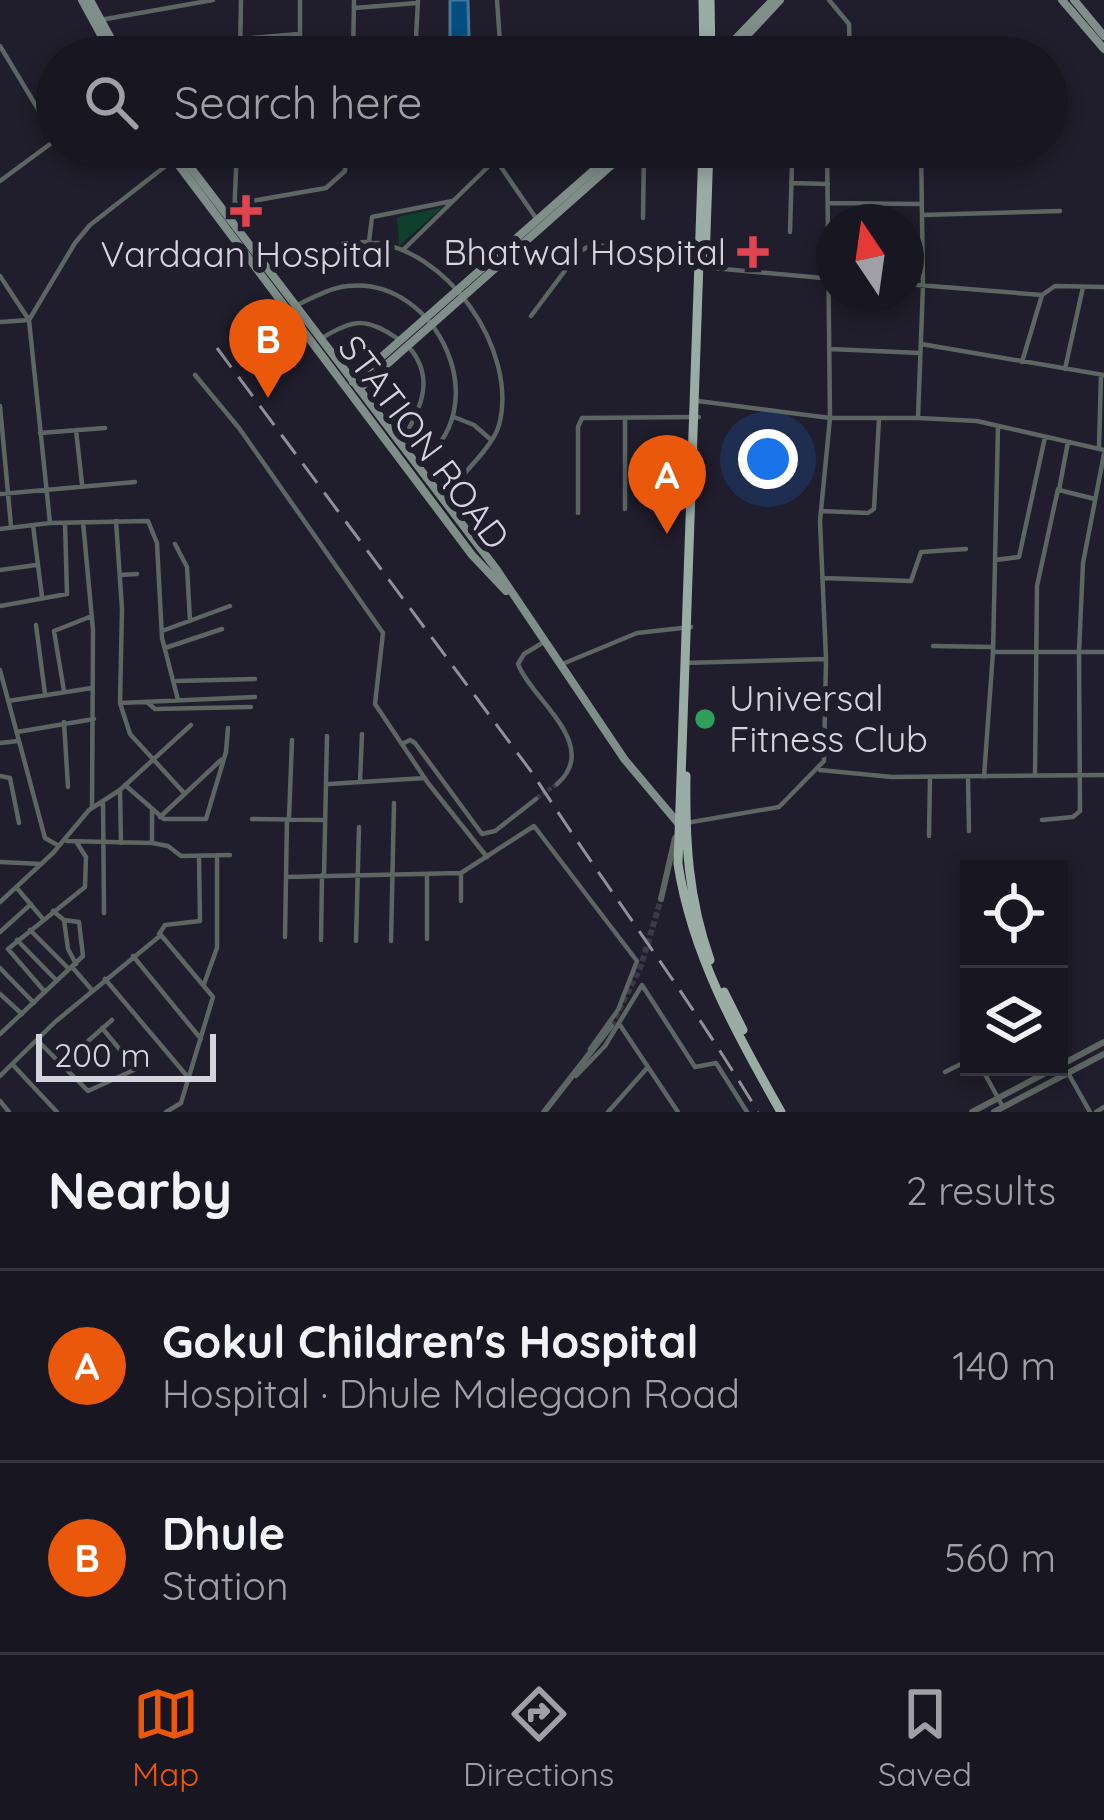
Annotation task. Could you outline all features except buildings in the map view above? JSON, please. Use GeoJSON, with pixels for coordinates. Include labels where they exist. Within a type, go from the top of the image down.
{"type":"FeatureCollection","features":[{"type":"Feature","properties":{"kind":"main road"},"geometry":{"type":"LineString","coordinates":[[86,0],[107,36]]}},
{"type":"Feature","properties":{"kind":"main road"},"geometry":{"type":"LineString","coordinates":[[86,0],[106,36]]}},
{"type":"Feature","properties":{"kind":"main road"},"geometry":{"type":"LineString","coordinates":[[706,0],[712,36]]}},
{"type":"Feature","properties":{"kind":"main road"},"geometry":{"type":"LineString","coordinates":[[737,36],[776,0]]}},
{"type":"Feature","properties":{"kind":"main road"},"geometry":{"type":"LineString","coordinates":[[1063,0],[1104,49]]}},
{"type":"Feature","properties":{"kind":"main road"},"geometry":{"type":"LineString","coordinates":[[1074,0],[1104,36]]}},
{"type":"Feature","properties":{"kind":"main road","name":"STATION ROAD"},"geometry":{"type":"LineString","coordinates":[[178,168],[295,306],[442,498],[625,760],[682,823]]}},
{"type":"Feature","properties":{"kind":"main road","name":"STATION ROAD"},"geometry":{"type":"LineString","coordinates":[[189,168],[472,555],[512,596]]}},
{"type":"Feature","properties":{"kind":"main road"},"geometry":{"type":"LineString","coordinates":[[460,296],[597,168]]}},
{"type":"Feature","properties":{"kind":"main road"},"geometry":{"type":"LineString","coordinates":[[356,386],[608,168]]}},
{"type":"Feature","properties":{"kind":"main road"},"geometry":{"type":"LineString","coordinates":[[702,267],[705,168]]}},
{"type":"Feature","properties":{"kind":"main road"},"geometry":{"type":"LineString","coordinates":[[705,168],[682,823],[689,890],[710,961],[784,1112]]}},
{"type":"Feature","properties":{"kind":"street"},"geometry":{"type":"LineString","coordinates":[[100,20],[213,0]]}},
{"type":"Feature","properties":{"kind":"street"},"geometry":{"type":"LineString","coordinates":[[240,36],[241,0]]}},
{"type":"Feature","properties":{"kind":"street"},"geometry":{"type":"LineString","coordinates":[[275,36],[299,34],[300,0]]}},
{"type":"Feature","properties":{"kind":"street"},"geometry":{"type":"LineString","coordinates":[[497,0],[500,36]]}},
{"type":"Feature","properties":{"kind":"street"},"geometry":{"type":"LineString","coordinates":[[829,0],[849,24],[849,36]]}},
{"type":"Feature","properties":{"kind":"street"},"geometry":{"type":"LineString","coordinates":[[353,36],[354,4],[417,1],[416,36]]}},
{"type":"Feature","properties":{"kind":"street"},"geometry":{"type":"LineString","coordinates":[[0,46],[36,105]]}},
{"type":"Feature","properties":{"kind":"street"},"geometry":{"type":"LineString","coordinates":[[0,181],[36,154]]}},
{"type":"Feature","properties":{"kind":"street"},"geometry":{"type":"LineString","coordinates":[[29,320],[90,225],[163,168]]}},
{"type":"Feature","properties":{"kind":"street"},"geometry":{"type":"LineString","coordinates":[[232,231],[237,168]]}},
{"type":"Feature","properties":{"kind":"street"},"geometry":{"type":"LineString","coordinates":[[236,204],[326,188],[345,168]]}},
{"type":"Feature","properties":{"kind":"street"},"geometry":{"type":"LineString","coordinates":[[403,250],[487,168]]}},
{"type":"Feature","properties":{"kind":"street"},"geometry":{"type":"LineString","coordinates":[[499,168],[538,221]]}},
{"type":"Feature","properties":{"kind":"street"},"geometry":{"type":"LineString","coordinates":[[643,218],[644,168]]}},
{"type":"Feature","properties":{"kind":"street"},"geometry":{"type":"LineString","coordinates":[[790,232],[792,168]]}},
{"type":"Feature","properties":{"kind":"street"},"geometry":{"type":"LineString","coordinates":[[828,168],[828,203],[922,204],[921,168]]}},
{"type":"Feature","properties":{"kind":"street"},"geometry":{"type":"LineString","coordinates":[[791,183],[828,184]]}},
{"type":"Feature","properties":{"kind":"street"},"geometry":{"type":"LineString","coordinates":[[369,242],[372,217],[454,201]]}},
{"type":"Feature","properties":{"kind":"street"},"geometry":{"type":"LineString","coordinates":[[924,215],[1060,211]]}},
{"type":"Feature","properties":{"kind":"street"},"geometry":{"type":"LineString","coordinates":[[269,273],[312,252],[369,242],[403,250],[460,296],[482,323],[501,365],[499,430],[442,498]]}},
{"type":"Feature","properties":{"kind":"street"},"geometry":{"type":"LineString","coordinates":[[530,316],[579,252],[591,245],[699,252]]}},
{"type":"Feature","properties":{"kind":"street"},"geometry":{"type":"LineString","coordinates":[[702,267],[816,277]]}},
{"type":"Feature","properties":{"kind":"street"},"geometry":{"type":"LineString","coordinates":[[0,276],[29,320],[50,523]]}},
{"type":"Feature","properties":{"kind":"street"},"geometry":{"type":"LineString","coordinates":[[924,285],[1042,295]]}},
{"type":"Feature","properties":{"kind":"street"},"geometry":{"type":"LineString","coordinates":[[295,306],[332,290],[363,286],[390,294],[429,324],[457,374],[454,417],[433,454],[416,465]]}},
{"type":"Feature","properties":{"kind":"street"},"geometry":{"type":"LineString","coordinates":[[1022,362],[1042,295],[1055,286],[1104,287]]}},
{"type":"Feature","properties":{"kind":"street"},"geometry":{"type":"LineString","coordinates":[[1065,369],[1083,286]]}},
{"type":"Feature","properties":{"kind":"street"},"geometry":{"type":"LineString","coordinates":[[661,899],[682,823],[779,807],[824,761],[821,511],[830,418],[831,312]]}},
{"type":"Feature","properties":{"kind":"street"},"geometry":{"type":"LineString","coordinates":[[918,418],[922,312]]}},
{"type":"Feature","properties":{"kind":"street"},"geometry":{"type":"LineString","coordinates":[[0,322],[29,320]]}},
{"type":"Feature","properties":{"kind":"street"},"geometry":{"type":"LineString","coordinates":[[320,339],[344,326],[365,322],[376,324],[417,356],[426,387],[408,430],[394,436]]}},
{"type":"Feature","properties":{"kind":"street"},"geometry":{"type":"LineString","coordinates":[[830,349],[921,348],[1102,375],[1100,491],[1083,563],[1079,814],[1042,820]]}},
{"type":"Feature","properties":{"kind":"street"},"geometry":{"type":"LineString","coordinates":[[196,375],[383,633],[374,704],[487,857]]}},
{"type":"Feature","properties":{"kind":"street"},"geometry":{"type":"LineString","coordinates":[[697,401],[830,418],[977,421],[1102,451]]}},
{"type":"Feature","properties":{"kind":"street"},"geometry":{"type":"LineString","coordinates":[[0,406],[4,494],[11,528]]}},
{"type":"Feature","properties":{"kind":"street"},"geometry":{"type":"LineString","coordinates":[[578,513],[579,422],[587,416],[696,416]]}},
{"type":"Feature","properties":{"kind":"street"},"geometry":{"type":"LineString","coordinates":[[625,416],[625,509]]}},
{"type":"Feature","properties":{"kind":"street"},"geometry":{"type":"LineString","coordinates":[[454,417],[475,425],[491,440]]}},
{"type":"Feature","properties":{"kind":"street"},"geometry":{"type":"LineString","coordinates":[[821,511],[868,513],[874,509],[879,418]]}},
{"type":"Feature","properties":{"kind":"street"},"geometry":{"type":"LineString","coordinates":[[984,777],[993,649],[998,426]]}},
{"type":"Feature","properties":{"kind":"street"},"geometry":{"type":"LineString","coordinates":[[40,433],[105,428]]}},
{"type":"Feature","properties":{"kind":"street"},"geometry":{"type":"LineString","coordinates":[[76,430],[82,486]]}},
{"type":"Feature","properties":{"kind":"street"},"geometry":{"type":"LineString","coordinates":[[995,560],[1019,557],[1045,436]]}},
{"type":"Feature","properties":{"kind":"street"},"geometry":{"type":"LineString","coordinates":[[1035,776],[1037,586],[1068,442]]}},
{"type":"Feature","properties":{"kind":"street"},"geometry":{"type":"LineString","coordinates":[[4,494],[135,482]]}},
{"type":"Feature","properties":{"kind":"street"},"geometry":{"type":"LineString","coordinates":[[1058,489],[1095,499]]}},
{"type":"Feature","properties":{"kind":"street"},"geometry":{"type":"LineString","coordinates":[[0,529],[146,520],[152,526],[162,631],[178,700]]}},
{"type":"Feature","properties":{"kind":"street"},"geometry":{"type":"LineString","coordinates":[[116,521],[120,703],[129,733],[185,794]]}},
{"type":"Feature","properties":{"kind":"street"},"geometry":{"type":"LineString","coordinates":[[83,522],[92,616],[92,808]]}},
{"type":"Feature","properties":{"kind":"street"},"geometry":{"type":"LineString","coordinates":[[0,606],[67,594],[65,523]]}},
{"type":"Feature","properties":{"kind":"street"},"geometry":{"type":"LineString","coordinates":[[33,525],[42,599]]}},
{"type":"Feature","properties":{"kind":"street"},"geometry":{"type":"LineString","coordinates":[[176,544],[187,567],[190,621]]}},
{"type":"Feature","properties":{"kind":"street"},"geometry":{"type":"LineString","coordinates":[[822,578],[911,580],[921,552],[966,549]]}},
{"type":"Feature","properties":{"kind":"street"},"geometry":{"type":"LineString","coordinates":[[0,570],[38,565]]}},
{"type":"Feature","properties":{"kind":"street"},"geometry":{"type":"LineString","coordinates":[[120,575],[136,574]]}},
{"type":"Feature","properties":{"kind":"street"},"geometry":{"type":"LineString","coordinates":[[162,631],[230,607]]}},
{"type":"Feature","properties":{"kind":"street"},"geometry":{"type":"LineString","coordinates":[[64,691],[54,631],[92,616]]}},
{"type":"Feature","properties":{"kind":"street"},"geometry":{"type":"LineString","coordinates":[[36,625],[45,694]]}},
{"type":"Feature","properties":{"kind":"street"},"geometry":{"type":"LineString","coordinates":[[560,665],[637,633],[688,627]]}},
{"type":"Feature","properties":{"kind":"street"},"geometry":{"type":"LineString","coordinates":[[165,648],[222,629]]}},
{"type":"Feature","properties":{"kind":"street"},"geometry":{"type":"LineString","coordinates":[[544,642],[524,654],[518,664],[567,733],[569,766],[557,784]]}},
{"type":"Feature","properties":{"kind":"street"},"geometry":{"type":"LineString","coordinates":[[933,646],[1104,652]]}},
{"type":"Feature","properties":{"kind":"street"},"geometry":{"type":"LineString","coordinates":[[687,663],[826,659]]}},
{"type":"Feature","properties":{"kind":"street"},"geometry":{"type":"LineString","coordinates":[[0,670],[45,838],[62,843],[152,843],[168,846],[179,856],[230,855]]}},
{"type":"Feature","properties":{"kind":"street"},"geometry":{"type":"LineString","coordinates":[[176,682],[255,679]]}},
{"type":"Feature","properties":{"kind":"street"},"geometry":{"type":"LineString","coordinates":[[8,701],[94,688]]}},
{"type":"Feature","properties":{"kind":"street"},"geometry":{"type":"LineString","coordinates":[[120,703],[255,697]]}},
{"type":"Feature","properties":{"kind":"street"},"geometry":{"type":"LineString","coordinates":[[147,702],[155,710],[251,707]]}},
{"type":"Feature","properties":{"kind":"street"},"geometry":{"type":"LineString","coordinates":[[16,732],[94,719]]}},
{"type":"Feature","properties":{"kind":"street"},"geometry":{"type":"LineString","coordinates":[[64,722],[68,787]]}},
{"type":"Feature","properties":{"kind":"street"},"geometry":{"type":"LineString","coordinates":[[0,902],[92,808],[123,787],[191,724]]}},
{"type":"Feature","properties":{"kind":"street"},"geometry":{"type":"LineString","coordinates":[[123,787],[160,818],[206,819],[225,757],[228,728]]}},
{"type":"Feature","properties":{"kind":"street"},"geometry":{"type":"LineString","coordinates":[[360,784],[362,734]]}},
{"type":"Feature","properties":{"kind":"street"},"geometry":{"type":"LineString","coordinates":[[321,940],[327,736]]}},
{"type":"Feature","properties":{"kind":"street"},"geometry":{"type":"LineString","coordinates":[[285,937],[292,740]]}},
{"type":"Feature","properties":{"kind":"street"},"geometry":{"type":"LineString","coordinates":[[0,743],[19,741]]}},
{"type":"Feature","properties":{"kind":"street"},"geometry":{"type":"LineString","coordinates":[[402,744],[415,743],[482,833],[495,831],[536,799]]}},
{"type":"Feature","properties":{"kind":"street"},"geometry":{"type":"LineString","coordinates":[[160,818],[225,757]]}},
{"type":"Feature","properties":{"kind":"street"},"geometry":{"type":"LineString","coordinates":[[820,770],[892,777],[1104,775]]}},
{"type":"Feature","properties":{"kind":"street"},"geometry":{"type":"LineString","coordinates":[[0,776],[9,777],[19,823]]}},
{"type":"Feature","properties":{"kind":"street"},"geometry":{"type":"LineString","coordinates":[[929,836],[931,777]]}},
{"type":"Feature","properties":{"kind":"street"},"geometry":{"type":"LineString","coordinates":[[968,777],[969,830]]}},
{"type":"Feature","properties":{"kind":"street"},"geometry":{"type":"LineString","coordinates":[[327,784],[425,778]]}},
{"type":"Feature","properties":{"kind":"street"},"geometry":{"type":"LineString","coordinates":[[121,844],[123,787]]}},
{"type":"Feature","properties":{"kind":"street"},"geometry":{"type":"LineString","coordinates":[[103,801],[104,913]]}},
{"type":"Feature","properties":{"kind":"street"},"geometry":{"type":"LineString","coordinates":[[391,941],[394,802]]}},
{"type":"Feature","properties":{"kind":"street"},"geometry":{"type":"LineString","coordinates":[[152,811],[152,843]]}},
{"type":"Feature","properties":{"kind":"street"},"geometry":{"type":"LineString","coordinates":[[252,819],[326,820]]}},
{"type":"Feature","properties":{"kind":"street"},"geometry":{"type":"LineString","coordinates":[[286,877],[461,873],[534,826],[637,961],[618,1010],[594,1041],[576,1076]]}},
{"type":"Feature","properties":{"kind":"street"},"geometry":{"type":"LineString","coordinates":[[356,941],[358,827]]}},
{"type":"Feature","properties":{"kind":"street"},"geometry":{"type":"LineString","coordinates":[[45,992],[9,952],[17,940],[85,887],[86,857],[77,843]]}},
{"type":"Feature","properties":{"kind":"street"},"geometry":{"type":"LineString","coordinates":[[204,984],[217,948],[217,855]]}},
{"type":"Feature","properties":{"kind":"street"},"geometry":{"type":"LineString","coordinates":[[0,1076],[165,925],[200,921],[200,856]]}},
{"type":"Feature","properties":{"kind":"street"},"geometry":{"type":"LineString","coordinates":[[0,862],[41,864]]}},
{"type":"Feature","properties":{"kind":"street"},"geometry":{"type":"LineString","coordinates":[[461,873],[461,901]]}},
{"type":"Feature","properties":{"kind":"street"},"geometry":{"type":"LineString","coordinates":[[427,874],[427,939]]}},
{"type":"Feature","properties":{"kind":"street"},"geometry":{"type":"LineString","coordinates":[[16,887],[43,919]]}},
{"type":"Feature","properties":{"kind":"street"},"geometry":{"type":"LineString","coordinates":[[0,932],[31,904]]}},
{"type":"Feature","properties":{"kind":"street"},"geometry":{"type":"LineString","coordinates":[[0,1034],[83,953],[80,923],[52,911]]}},
{"type":"Feature","properties":{"kind":"street"},"geometry":{"type":"LineString","coordinates":[[64,920],[72,967]]}},
{"type":"Feature","properties":{"kind":"street"},"geometry":{"type":"LineString","coordinates":[[30,930],[92,990]]}},
{"type":"Feature","properties":{"kind":"street"},"geometry":{"type":"LineString","coordinates":[[159,934],[213,997],[180,1105],[166,1112]]}},
{"type":"Feature","properties":{"kind":"street"},"geometry":{"type":"LineString","coordinates":[[17,940],[58,980]]}},
{"type":"Feature","properties":{"kind":"street"},"geometry":{"type":"LineString","coordinates":[[133,956],[201,1039]]}},
{"type":"Feature","properties":{"kind":"street"},"geometry":{"type":"LineString","coordinates":[[0,968],[34,1003]]}},
{"type":"Feature","properties":{"kind":"street"},"geometry":{"type":"LineString","coordinates":[[105,979],[189,1078]]}},
{"type":"Feature","properties":{"kind":"street"},"geometry":{"type":"LineString","coordinates":[[544,1112],[616,1026],[642,986],[695,1067],[716,1062],[747,1112]]}},
{"type":"Feature","properties":{"kind":"street"},"geometry":{"type":"LineString","coordinates":[[0,994],[22,1014]]}},
{"type":"Feature","properties":{"kind":"street"},"geometry":{"type":"LineString","coordinates":[[61,1066],[112,1020]]}},
{"type":"Feature","properties":{"kind":"street"},"geometry":{"type":"LineString","coordinates":[[616,1026],[649,1066],[677,1112]]}},
{"type":"Feature","properties":{"kind":"street"},"geometry":{"type":"LineString","coordinates":[[37,1040],[88,1090],[135,1071],[135,1065],[102,1028]]}},
{"type":"Feature","properties":{"kind":"street"},"geometry":{"type":"LineString","coordinates":[[1068,1062],[1104,1042]]}},
{"type":"Feature","properties":{"kind":"street"},"geometry":{"type":"LineString","coordinates":[[1104,1054],[1068,1073],[1093,1112],[1104,1107]]}},
{"type":"Feature","properties":{"kind":"street"},"geometry":{"type":"LineString","coordinates":[[12,1064],[57,1112]]}},
{"type":"Feature","properties":{"kind":"street"},"geometry":{"type":"LineString","coordinates":[[945,1072],[960,1064]]}},
{"type":"Feature","properties":{"kind":"street"},"geometry":{"type":"LineString","coordinates":[[608,1112],[649,1066]]}},
{"type":"Feature","properties":{"kind":"street"},"geometry":{"type":"LineString","coordinates":[[986,1076],[1001,1103]]}},
{"type":"Feature","properties":{"kind":"street"},"geometry":{"type":"LineString","coordinates":[[994,1112],[1044,1076]]}},
{"type":"Feature","properties":{"kind":"street"},"geometry":{"type":"LineString","coordinates":[[973,1112],[1061,1076]]}},
{"type":"Feature","properties":{"kind":"street"},"geometry":{"type":"LineString","coordinates":[[0,1101],[9,1112]]}},
{"type":"Feature","properties":{"kind":"green space"},"geometry":{"type":"Polygon","coordinates":[[[443,207],[399,246],[397,217],[443,207]]]}},
{"type":"Feature","properties":{"kind":"water"},"geometry":{"type":"Polygon","coordinates":[[[450,0],[468,0],[469,36],[450,36],[450,0]]]}},
{"type":"Feature","properties":{"kind":"tunnel"},"geometry":{"type":"LineString","coordinates":[[537,798],[557,784]]}},
{"type":"Feature","properties":{"kind":"tunnel"},"geometry":{"type":"LineString","coordinates":[[611,1026],[641,966],[661,899]]}},
{"type":"Feature","properties":{"kind":"railway"},"geometry":{"type":"LineString","coordinates":[[217,348],[533,774],[758,1112]]}},
{"type":"Feature","properties":{"kind":"place","name":"Vardaan Hospital"},"geometry":{"type":"Point","coordinates":[246,211]}},
{"type":"Feature","properties":{"kind":"place","name":"Bhatwal Hospital"},"geometry":{"type":"Point","coordinates":[753,252]}},
{"type":"Feature","properties":{"kind":"place","name":"Dhule"},"geometry":{"type":"Point","coordinates":[268,398]}},
{"type":"Feature","properties":{"kind":"place","name":"Gokul Children's Hospital"},"geometry":{"type":"Point","coordinates":[667,534]}},
{"type":"Feature","properties":{"kind":"place","name":"Universal Fitness Club"},"geometry":{"type":"Point","coordinates":[705,719]}}]}
